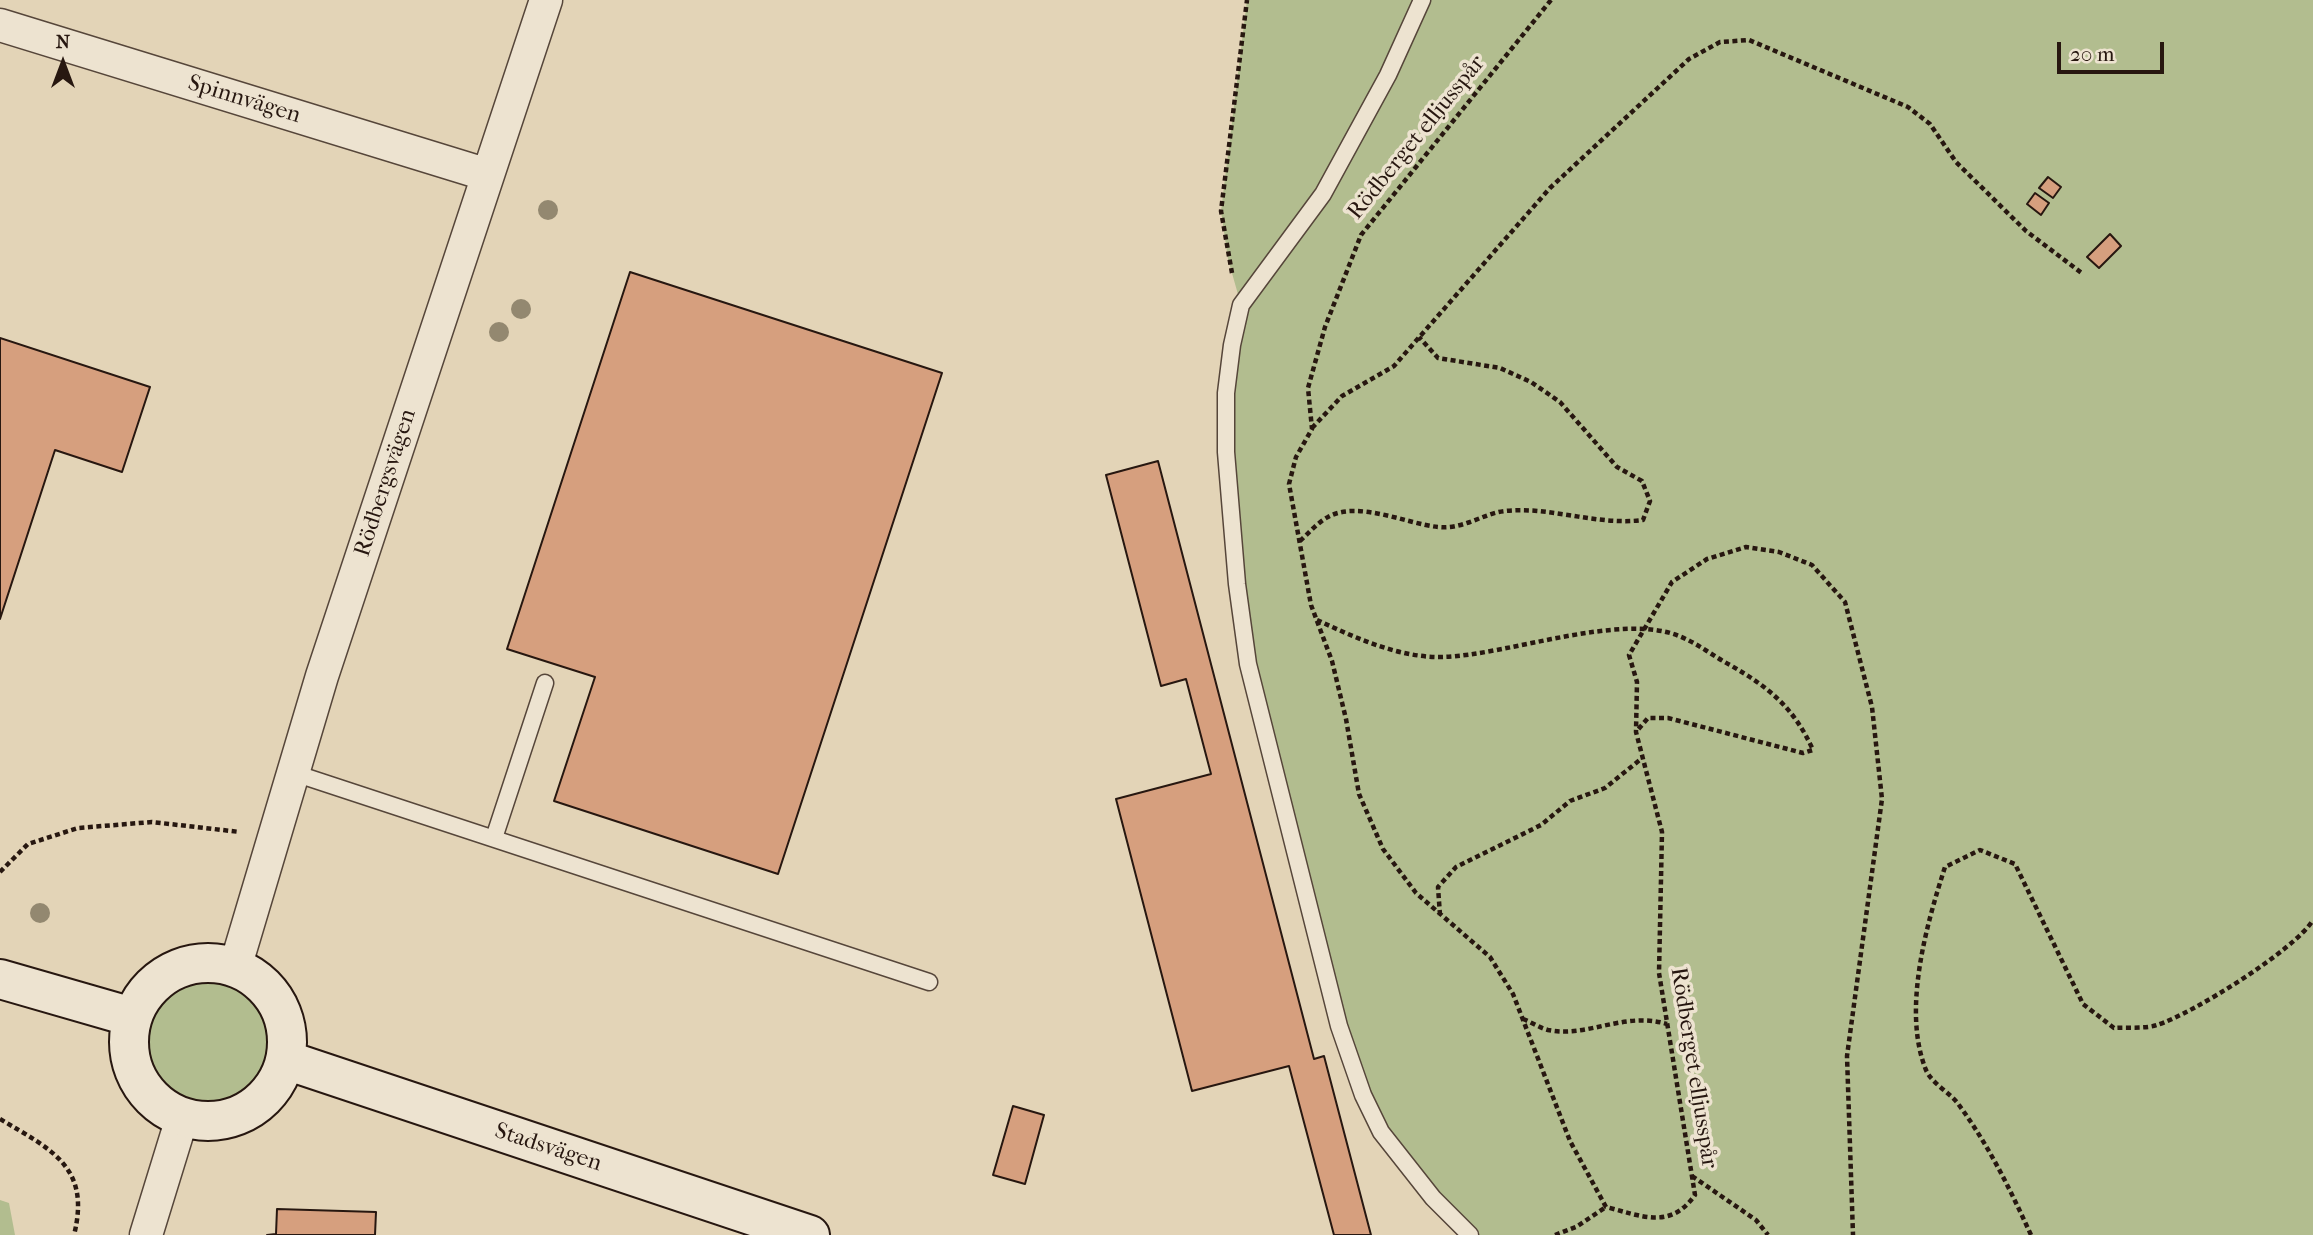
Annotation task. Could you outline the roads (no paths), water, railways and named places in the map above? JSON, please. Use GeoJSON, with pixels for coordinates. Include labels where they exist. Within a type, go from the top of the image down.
{"type":"FeatureCollection","features":[{"type":"Feature","properties":{"kind":"main road"},"geometry":{"type":"LineString","coordinates":[[207,963],[236,968],[256,979],[272,995],[283,1015],[287,1038],[285,1060],[271,1091],[248,1111],[229,1119],[208,1122],[182,1118],[160,1106],[137,1077],[132,1066],[128,1042],[132,1017],[148,990],[172,971],[207,963]]}},
{"type":"Feature","properties":{"kind":"main road"},"geometry":{"type":"LineString","coordinates":[[0,979],[132,1017]]}},
{"type":"Feature","properties":{"kind":"main road","name":"Stadsvägen"},"geometry":{"type":"LineString","coordinates":[[285,1060],[810,1235]]}},
{"type":"Feature","properties":{"kind":"street","name":"Rödbergsvägen"},"geometry":{"type":"LineString","coordinates":[[236,968],[322,676],[546,0]]}},
{"type":"Feature","properties":{"kind":"street","name":"Spinnvägen"},"geometry":{"type":"LineString","coordinates":[[0,25],[488,175]]}},
{"type":"Feature","properties":{"kind":"street"},"geometry":{"type":"LineString","coordinates":[[146,1235],[182,1118]]}},
{"type":"Feature","properties":{"kind":"lane"},"geometry":{"type":"LineString","coordinates":[[1422,0],[1388,75],[1322,194],[1241,304],[1226,393],[1226,452],[1236,570],[1248,664],[1287,828],[1339,1026],[1363,1095],[1381,1132],[1433,1198],[1470,1235]]}},
{"type":"Feature","properties":{"kind":"lane"},"geometry":{"type":"LineString","coordinates":[[494,838],[545,683]]}},
{"type":"Feature","properties":{"kind":"lane"},"geometry":{"type":"LineString","coordinates":[[294,773],[929,982]]}}]}
